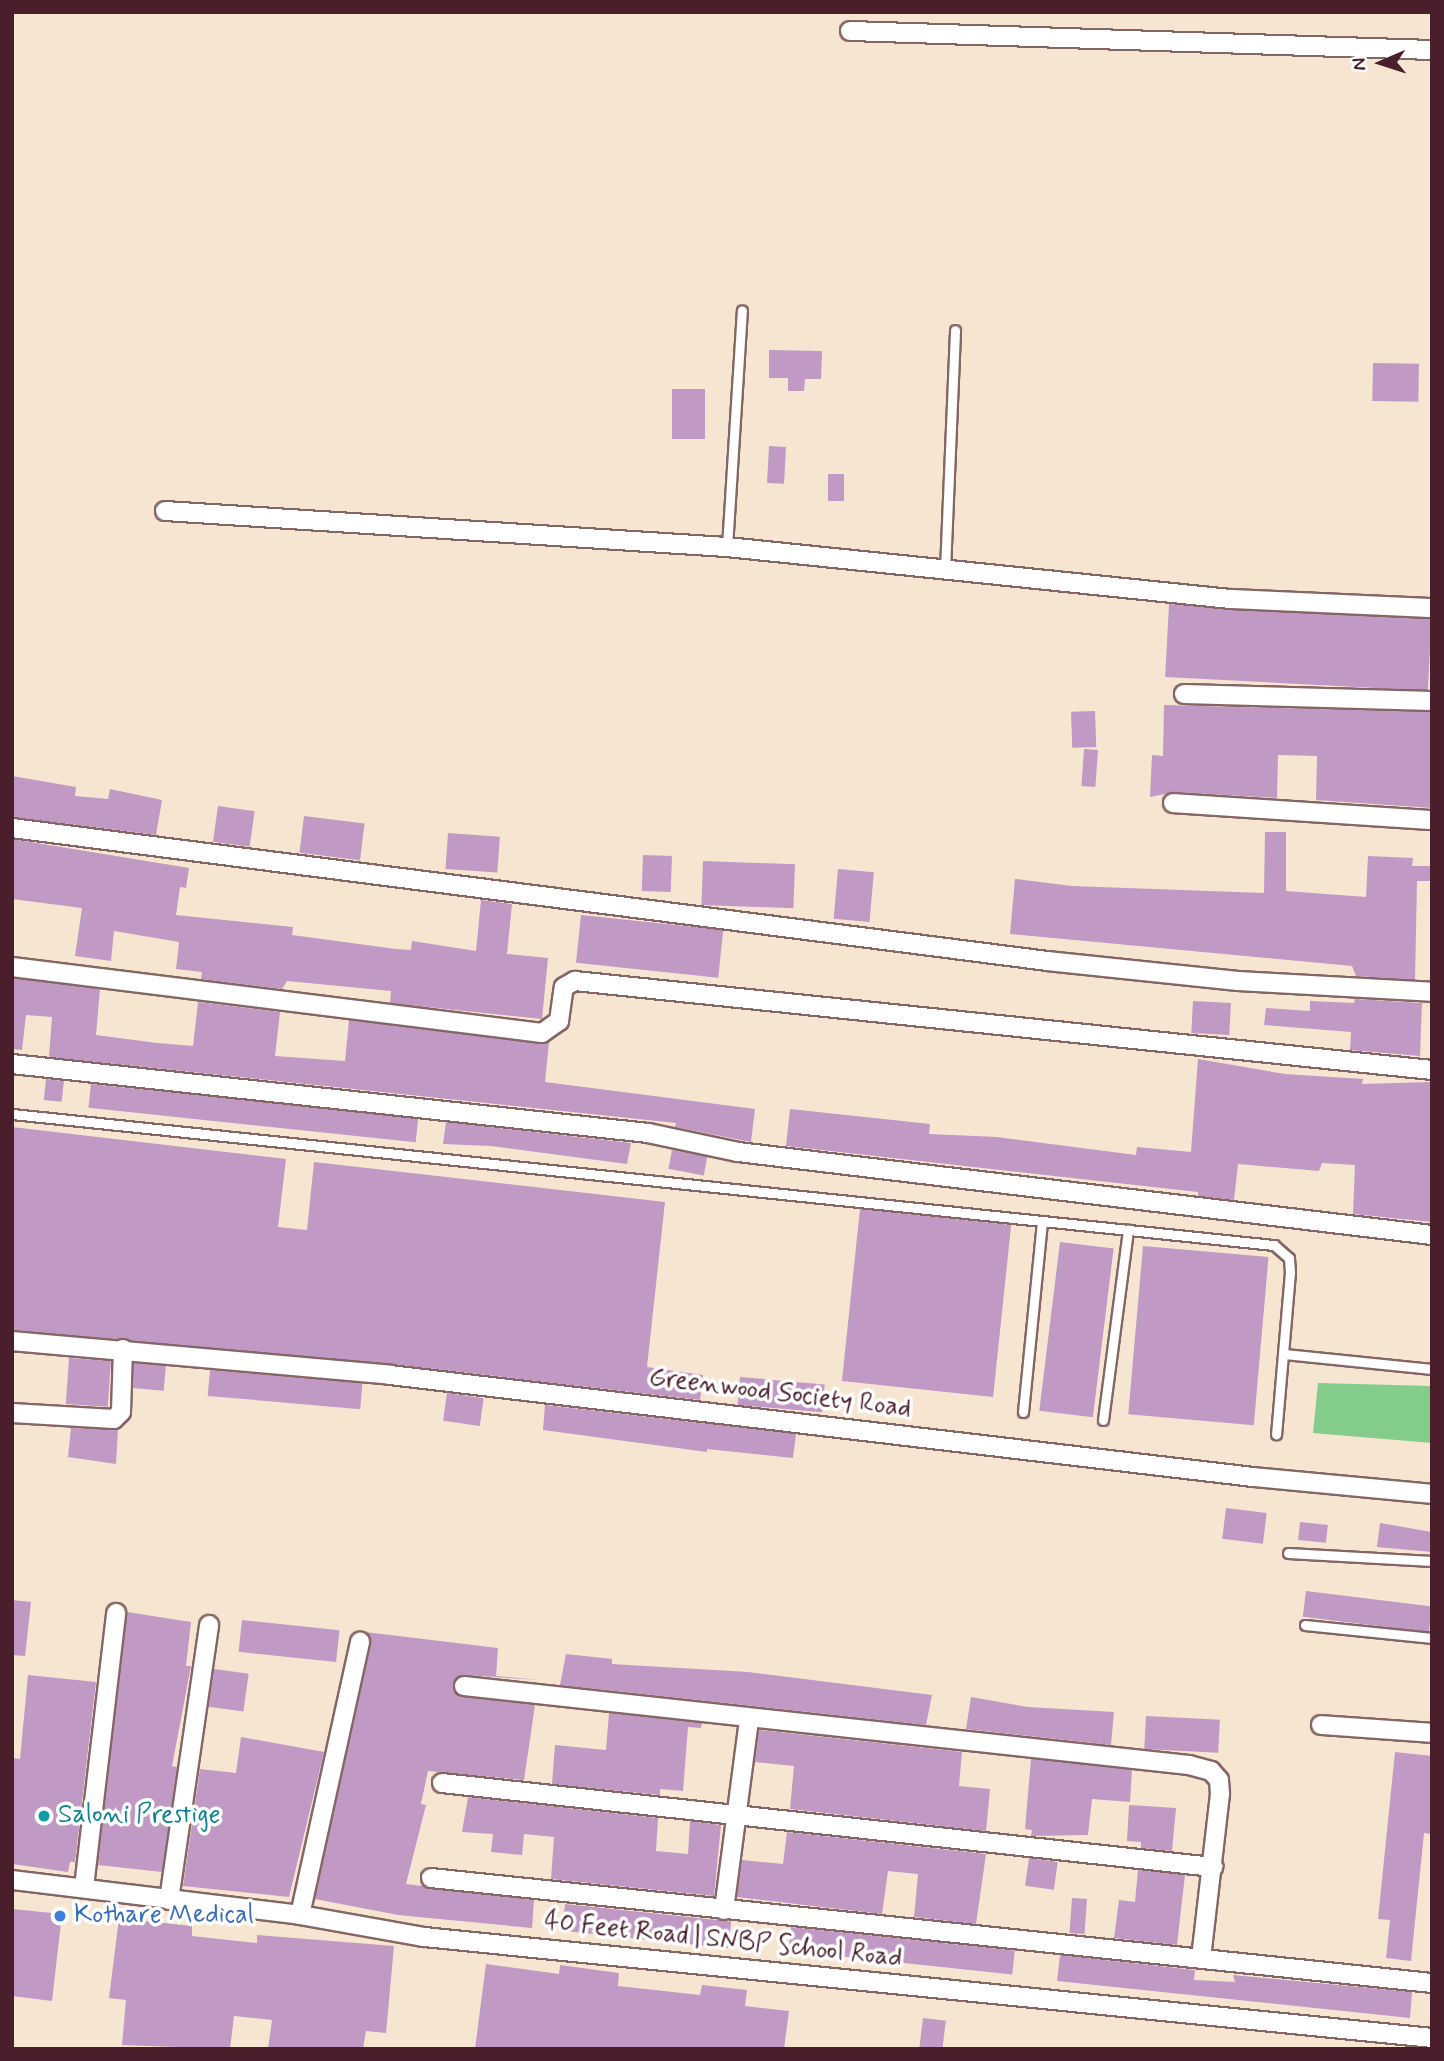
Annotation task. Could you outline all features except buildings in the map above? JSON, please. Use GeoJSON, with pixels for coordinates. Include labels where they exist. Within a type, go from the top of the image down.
{"type":"FeatureCollection","features":[{"type":"Feature","properties":{"kind":"street"},"geometry":{"type":"LineString","coordinates":[[850,31],[1432,50]]}},
{"type":"Feature","properties":{"kind":"street"},"geometry":{"type":"LineString","coordinates":[[165,511],[727,547],[1230,599],[1432,607]]}},
{"type":"Feature","properties":{"kind":"street"},"geometry":{"type":"LineString","coordinates":[[1184,694],[1432,701]]}},
{"type":"Feature","properties":{"kind":"street"},"geometry":{"type":"LineString","coordinates":[[1173,803],[1432,820]]}},
{"type":"Feature","properties":{"kind":"street"},"geometry":{"type":"LineString","coordinates":[[12,828],[1047,961],[1238,981],[1432,992]]}},
{"type":"Feature","properties":{"kind":"street"},"geometry":{"type":"LineString","coordinates":[[12,967],[542,1033],[559,1021],[564,987],[575,981],[1432,1070]]}},
{"type":"Feature","properties":{"kind":"street"},"geometry":{"type":"LineString","coordinates":[[12,1064],[648,1133],[738,1152],[1432,1235]]}},
{"type":"Feature","properties":{"kind":"street","name":"Greenwood Society Road"},"geometry":{"type":"LineString","coordinates":[[12,1341],[390,1375],[1253,1478],[1432,1493]]}},
{"type":"Feature","properties":{"kind":"street"},"geometry":{"type":"LineString","coordinates":[[12,1413],[114,1419],[121,1412],[123,1349]]}},
{"type":"Feature","properties":{"kind":"street"},"geometry":{"type":"LineString","coordinates":[[84,1886],[116,1613]]}},
{"type":"Feature","properties":{"kind":"street"},"geometry":{"type":"LineString","coordinates":[[169,1900],[209,1625]]}},
{"type":"Feature","properties":{"kind":"street"},"geometry":{"type":"LineString","coordinates":[[300,1915],[360,1642]]}},
{"type":"Feature","properties":{"kind":"street"},"geometry":{"type":"LineString","coordinates":[[464,1686],[1189,1765],[1211,1771],[1219,1780],[1220,1794],[1201,1959]]}},
{"type":"Feature","properties":{"kind":"street"},"geometry":{"type":"LineString","coordinates":[[724,1909],[749,1719]]}},
{"type":"Feature","properties":{"kind":"street"},"geometry":{"type":"LineString","coordinates":[[1321,1726],[1432,1733]]}},
{"type":"Feature","properties":{"kind":"street"},"geometry":{"type":"LineString","coordinates":[[442,1783],[1213,1867]]}},
{"type":"Feature","properties":{"kind":"street"},"geometry":{"type":"LineString","coordinates":[[431,1878],[1081,1943],[1201,1959],[1432,1983]]}},
{"type":"Feature","properties":{"kind":"street","name":"40 Feet Road | SNBP School Road"},"geometry":{"type":"LineString","coordinates":[[12,1880],[84,1886],[169,1900],[300,1915],[424,1937],[1432,2038]]}},
{"type":"Feature","properties":{"kind":"lane"},"geometry":{"type":"LineString","coordinates":[[727,547],[742,310]]}},
{"type":"Feature","properties":{"kind":"lane"},"geometry":{"type":"LineString","coordinates":[[945,570],[955,330]]}},
{"type":"Feature","properties":{"kind":"lane"},"geometry":{"type":"LineString","coordinates":[[12,1114],[1128,1230],[1282,1250],[1290,1272],[1276,1434]]}},
{"type":"Feature","properties":{"kind":"lane"},"geometry":{"type":"LineString","coordinates":[[1023,1412],[1042,1221]]}},
{"type":"Feature","properties":{"kind":"lane"},"geometry":{"type":"LineString","coordinates":[[1104,1420],[1128,1230]]}},
{"type":"Feature","properties":{"kind":"lane"},"geometry":{"type":"LineString","coordinates":[[1284,1354],[1432,1369]]}},
{"type":"Feature","properties":{"kind":"lane"},"geometry":{"type":"LineString","coordinates":[[1288,1553],[1432,1561]]}},
{"type":"Feature","properties":{"kind":"lane"},"geometry":{"type":"LineString","coordinates":[[1305,1625],[1432,1638]]}},
{"type":"Feature","properties":{"kind":"green space"},"geometry":{"type":"Polygon","coordinates":[[[1318,1383],[1432,1386],[1432,1443],[1313,1433],[1318,1383]]]}},
{"type":"Feature","properties":{"kind":"place","name":"Saloni Prestige"},"geometry":{"type":"Point","coordinates":[44,1816]}},
{"type":"Feature","properties":{"kind":"place","name":"Kothare Medical"},"geometry":{"type":"Point","coordinates":[60,1916]}}]}
